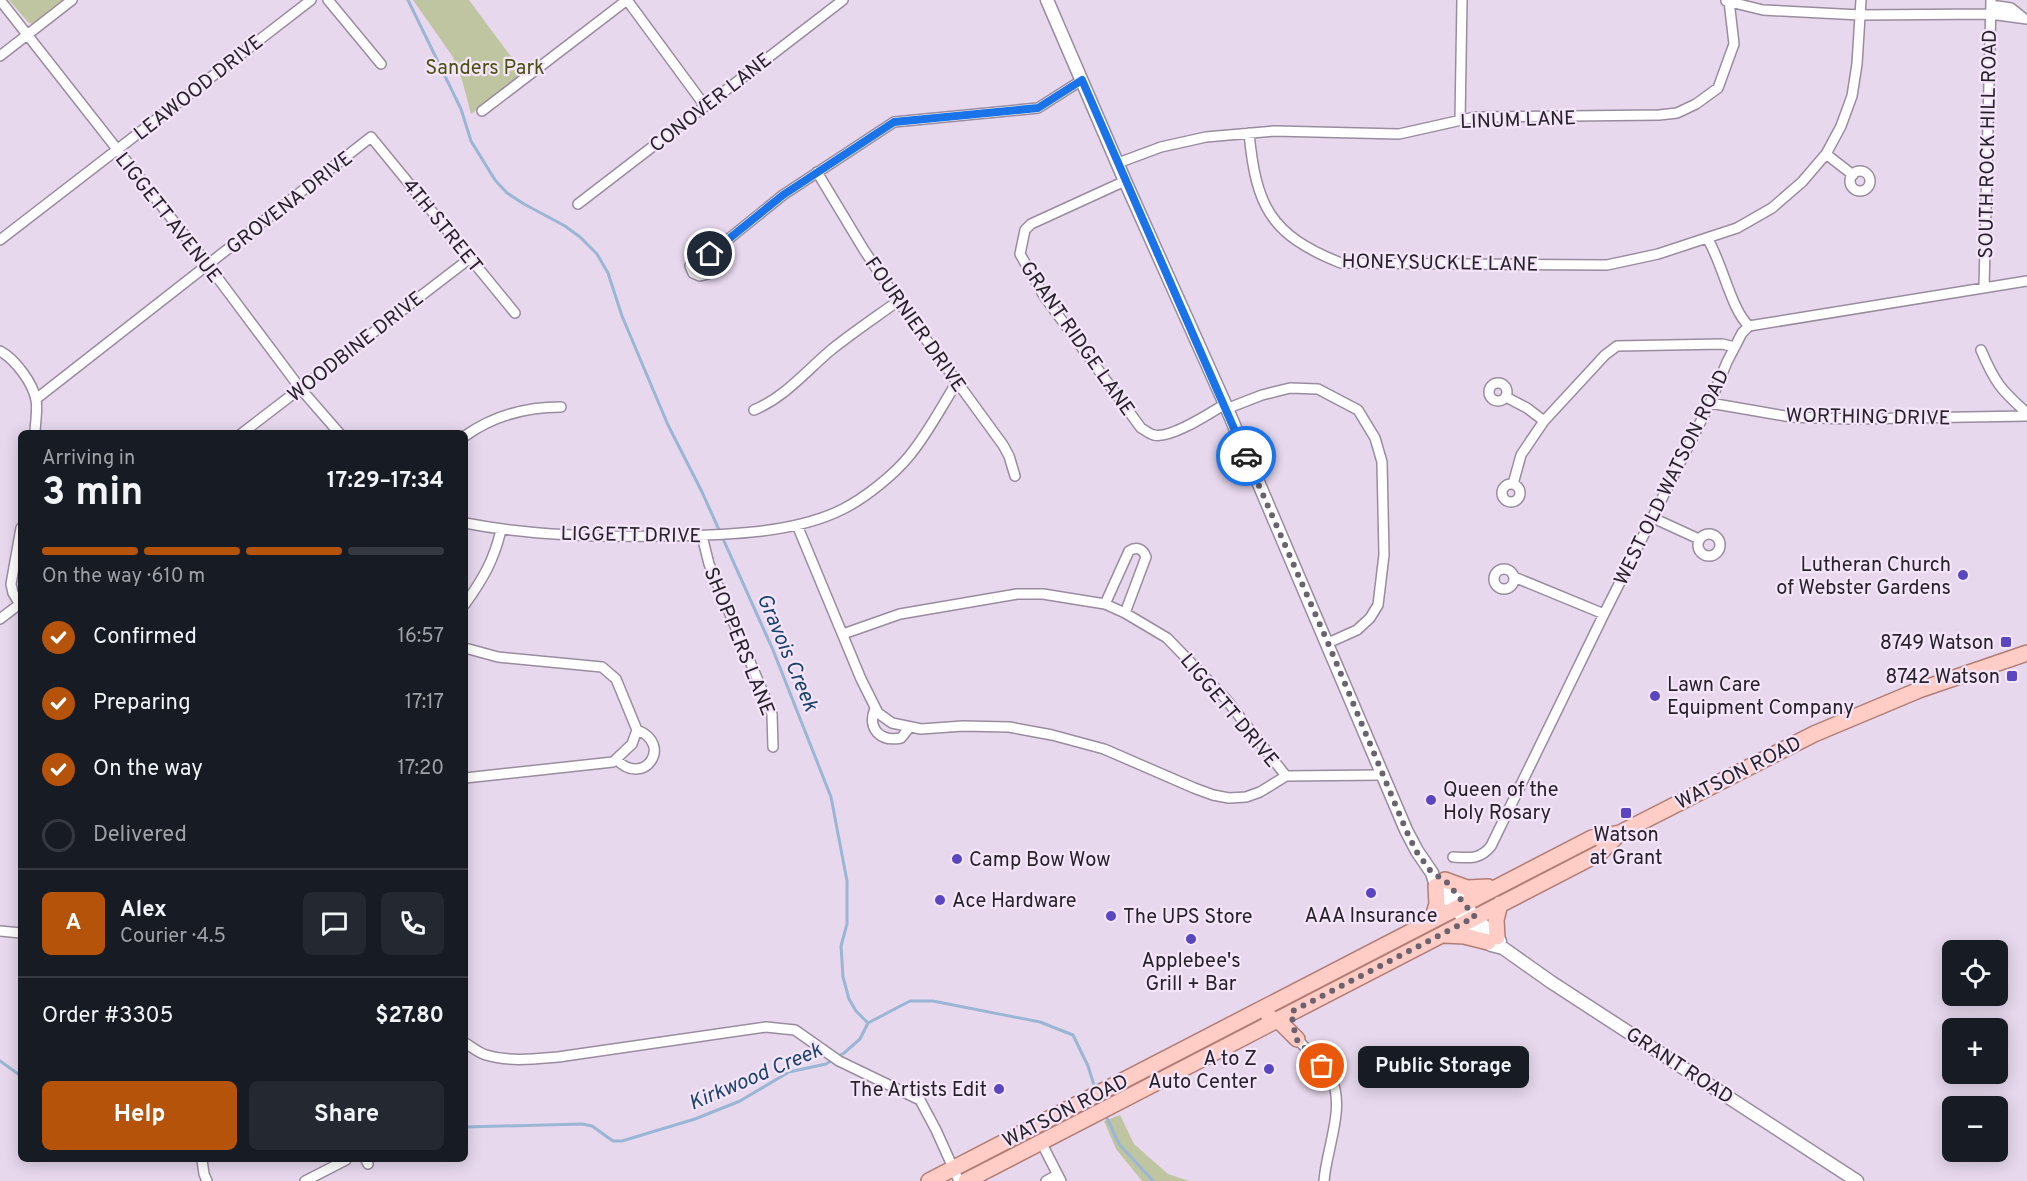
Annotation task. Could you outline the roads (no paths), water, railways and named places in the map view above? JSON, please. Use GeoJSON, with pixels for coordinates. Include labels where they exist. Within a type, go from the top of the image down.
{"type":"FeatureCollection","features":[{"type":"Feature","properties":{"kind":"main road","name":"WATSON ROAD"},"geometry":{"type":"LineString","coordinates":[[929,1181],[956,1175],[1104,1090],[1264,1018],[1294,1011],[1600,853],[1620,833],[1835,724],[1919,690],[2027,654]]}},
{"type":"Feature","properties":{"kind":"main road","name":"WATSON ROAD"},"geometry":{"type":"LineString","coordinates":[[966,1181],[1112,1106],[1432,920],[1592,838],[1620,833]]}},
{"type":"Feature","properties":{"kind":"main road"},"geometry":{"type":"LineString","coordinates":[[1432,920],[1437,904],[1438,880],[1467,888],[1497,886]]}},
{"type":"Feature","properties":{"kind":"main road"},"geometry":{"type":"LineString","coordinates":[[1441,935],[1464,936],[1496,942],[1496,920],[1500,904]]}},
{"type":"Feature","properties":{"kind":"main road"},"geometry":{"type":"LineString","coordinates":[[1294,1011],[1296,1039]]}},
{"type":"Feature","properties":{"kind":"main road"},"geometry":{"type":"LineString","coordinates":[[1264,1018],[1296,1039]]}},
{"type":"Feature","properties":{"kind":"street","name":"LIGGETT AVENUE"},"geometry":{"type":"LineString","coordinates":[[0,0],[208,265],[300,388],[337,430]]}},
{"type":"Feature","properties":{"kind":"street"},"geometry":{"type":"LineString","coordinates":[[0,56],[72,0]]}},
{"type":"Feature","properties":{"kind":"street","name":"LEAWOOD DRIVE"},"geometry":{"type":"LineString","coordinates":[[0,240],[311,0]]}},
{"type":"Feature","properties":{"kind":"street"},"geometry":{"type":"LineString","coordinates":[[328,0],[381,64]]}},
{"type":"Feature","properties":{"kind":"street"},"geometry":{"type":"LineString","coordinates":[[482,111],[627,0],[705,106]]}},
{"type":"Feature","properties":{"kind":"street","name":"CONOVER LANE"},"geometry":{"type":"LineString","coordinates":[[578,204],[843,0]]}},
{"type":"Feature","properties":{"kind":"street","name":"GRANT ROAD"},"geometry":{"type":"LineString","coordinates":[[1047,0],[1226,407],[1416,851],[1471,919],[1496,942],[1551,982],[1857,1181]]}},
{"type":"Feature","properties":{"kind":"street"},"geometry":{"type":"LineString","coordinates":[[1460,120],[1462,0]]}},
{"type":"Feature","properties":{"kind":"street","name":"HONEYSUCKLE LANE"},"geometry":{"type":"LineString","coordinates":[[1249,133],[1257,189],[1266,208],[1296,241],[1317,254],[1341,263],[1607,265],[1658,254],[1737,228],[1772,208],[1803,182],[1826,154],[1841,126],[1852,96],[1857,64],[1861,0]]}},
{"type":"Feature","properties":{"kind":"street"},"geometry":{"type":"LineString","coordinates":[[1726,1],[1763,10],[1860,15],[1991,6],[2026,19]]}},
{"type":"Feature","properties":{"kind":"street","name":"LINUM LANE"},"geometry":{"type":"LineString","coordinates":[[1118,163],[1161,147],[1206,137],[1249,133],[1274,131],[1400,134],[1475,117],[1659,116],[1677,112],[1696,104],[1718,88],[1734,44],[1726,1]]}},
{"type":"Feature","properties":{"kind":"street","name":"SOUTH ROCK HILL ROAD"},"geometry":{"type":"LineString","coordinates":[[1984,288],[1991,6]]}},
{"type":"Feature","properties":{"kind":"street"},"geometry":{"type":"LineString","coordinates":[[710,254],[783,195],[894,122],[1038,108],[1082,80]]}},
{"type":"Feature","properties":{"kind":"street","name":"4TH STREET"},"geometry":{"type":"LineString","coordinates":[[371,137],[515,313]]}},
{"type":"Feature","properties":{"kind":"street","name":"GROVENA DRIVE"},"geometry":{"type":"LineString","coordinates":[[36,399],[371,137]]}},
{"type":"Feature","properties":{"kind":"street"},"geometry":{"type":"LineString","coordinates":[[1826,154],[1853,175]]}},
{"type":"Feature","properties":{"kind":"street","name":"FOURNIER DRIVE"},"geometry":{"type":"LineString","coordinates":[[817,172],[898,301],[1003,445],[1015,476]]}},
{"type":"Feature","properties":{"kind":"street","name":"GRANT RIDGE LANE"},"geometry":{"type":"LineString","coordinates":[[1125,181],[1031,224],[1025,230],[1020,254],[1044,296],[1141,428],[1153,435],[1162,436],[1226,407]]}},
{"type":"Feature","properties":{"kind":"street"},"geometry":{"type":"LineString","coordinates":[[1707,238],[1714,249],[1738,312],[1749,326],[2027,281]]}},
{"type":"Feature","properties":{"kind":"street","name":"WOODBINE DRIVE"},"geometry":{"type":"LineString","coordinates":[[246,430],[469,259]]}},
{"type":"Feature","properties":{"kind":"street"},"geometry":{"type":"LineString","coordinates":[[754,410],[770,403],[831,350],[898,301]]}},
{"type":"Feature","properties":{"kind":"street","name":"WEST OLD WATSON ROAD"},"geometry":{"type":"LineString","coordinates":[[1453,857],[1475,858],[1485,854],[1491,846],[1710,403],[1735,346],[1749,326]]}},
{"type":"Feature","properties":{"kind":"street"},"geometry":{"type":"LineString","coordinates":[[1513,484],[1521,454],[1544,421],[1605,355],[1617,346],[1722,344],[1735,346]]}},
{"type":"Feature","properties":{"kind":"street"},"geometry":{"type":"LineString","coordinates":[[1981,350],[1993,378],[2027,415]]}},
{"type":"Feature","properties":{"kind":"street"},"geometry":{"type":"LineString","coordinates":[[0,351],[23,371],[36,399],[35,430]]}},
{"type":"Feature","properties":{"kind":"street","name":"LIGGETT DRIVE"},"geometry":{"type":"LineString","coordinates":[[468,524],[501,530],[606,537],[702,536],[796,525],[843,509],[891,474],[910,455],[957,382]]}},
{"type":"Feature","properties":{"kind":"street"},"geometry":{"type":"LineString","coordinates":[[1226,407],[1290,388],[1318,389],[1358,410],[1376,438],[1382,462],[1384,555],[1378,605],[1370,618],[1357,630],[1328,643]]}},
{"type":"Feature","properties":{"kind":"street"},"geometry":{"type":"LineString","coordinates":[[1506,397],[1527,408],[1544,421]]}},
{"type":"Feature","properties":{"kind":"street","name":"WORTHING DRIVE"},"geometry":{"type":"LineString","coordinates":[[1710,403],[1791,417],[1850,419],[2027,415]]}},
{"type":"Feature","properties":{"kind":"street"},"geometry":{"type":"LineString","coordinates":[[468,434],[491,421],[518,412],[561,406]]}},
{"type":"Feature","properties":{"kind":"street"},"geometry":{"type":"LineString","coordinates":[[1653,518],[1699,539]]}},
{"type":"Feature","properties":{"kind":"street"},"geometry":{"type":"LineString","coordinates":[[796,525],[875,708],[892,723],[909,728],[1009,727],[1053,735],[1104,749],[1194,788],[1228,798],[1246,797],[1260,792],[1286,776]]}},
{"type":"Feature","properties":{"kind":"street"},"geometry":{"type":"LineString","coordinates":[[468,600],[483,579],[496,552],[501,530]]}},
{"type":"Feature","properties":{"kind":"street","name":"SHOPPERS LANE"},"geometry":{"type":"LineString","coordinates":[[702,536],[709,564],[772,714],[773,747]]}},
{"type":"Feature","properties":{"kind":"street"},"geometry":{"type":"LineString","coordinates":[[18,545],[12,578],[13,593],[18,601]]}},
{"type":"Feature","properties":{"kind":"street"},"geometry":{"type":"LineString","coordinates":[[1105,604],[1129,551],[1139,548],[1144,551],[1146,557],[1125,612]]}},
{"type":"Feature","properties":{"kind":"street"},"geometry":{"type":"LineString","coordinates":[[1514,577],[1604,614]]}},
{"type":"Feature","properties":{"kind":"street"},"geometry":{"type":"LineString","coordinates":[[12,578],[18,587]]}},
{"type":"Feature","properties":{"kind":"street","name":"LIGGETT DRIVE"},"geometry":{"type":"LineString","coordinates":[[843,634],[900,614],[1017,594],[1043,594],[1105,604],[1125,612],[1167,638],[1225,698],[1286,776],[1382,775]]}},
{"type":"Feature","properties":{"kind":"street"},"geometry":{"type":"LineString","coordinates":[[0,619],[18,606]]}},
{"type":"Feature","properties":{"kind":"street"},"geometry":{"type":"LineString","coordinates":[[468,649],[498,657],[602,667],[616,679],[637,730],[632,744],[613,762],[468,778]]}},
{"type":"Feature","properties":{"kind":"street"},"geometry":{"type":"LineString","coordinates":[[875,708],[871,718],[874,730],[884,737],[892,740],[901,738],[909,728]]}},
{"type":"Feature","properties":{"kind":"street"},"geometry":{"type":"LineString","coordinates":[[616,759],[623,767],[633,770],[643,768],[650,763],[655,748],[654,742],[650,736],[637,730]]}},
{"type":"Feature","properties":{"kind":"street"},"geometry":{"type":"LineString","coordinates":[[0,931],[18,933]]}},
{"type":"Feature","properties":{"kind":"street"},"geometry":{"type":"LineString","coordinates":[[468,1045],[484,1055],[512,1060],[558,1058],[766,1027],[795,1030],[835,1058],[920,1100],[956,1175]]}},
{"type":"Feature","properties":{"kind":"street"},"geometry":{"type":"LineString","coordinates":[[1296,1039],[1331,1078],[1336,1092],[1337,1107],[1325,1162],[1324,1181]]}},
{"type":"Feature","properties":{"kind":"street"},"geometry":{"type":"LineString","coordinates":[[1041,1142],[1059,1178],[1046,1181]]}},
{"type":"Feature","properties":{"kind":"street"},"geometry":{"type":"LineString","coordinates":[[202,1162],[207,1181]]}},
{"type":"Feature","properties":{"kind":"street"},"geometry":{"type":"LineString","coordinates":[[305,1181],[342,1162]]}},
{"type":"Feature","properties":{"kind":"waterway","name":"Gravois Creek"},"geometry":{"type":"LineString","coordinates":[[408,0],[461,109],[471,141],[495,180],[507,193],[580,237],[597,254],[608,273],[622,316],[668,425],[702,492],[773,650],[831,797],[847,881],[847,924],[841,946],[843,977],[849,999],[856,1011],[868,1023],[910,1001],[933,1001],[1040,1022],[1073,1035],[1088,1066],[1095,1088]]}},
{"type":"Feature","properties":{"kind":"waterway","name":"Kirkwood Creek"},"geometry":{"type":"LineString","coordinates":[[468,1127],[582,1124],[592,1126],[613,1141],[622,1141],[695,1119],[740,1101],[789,1072],[826,1064],[844,1053],[860,1039],[868,1023]]}},
{"type":"Feature","properties":{"kind":"waterway","name":"Kirkwood Creek"},"geometry":{"type":"LineString","coordinates":[[0,1061],[18,1074]]}},
{"type":"Feature","properties":{"kind":"waterway","name":"Gravois Creek"},"geometry":{"type":"LineString","coordinates":[[1105,1114],[1119,1144],[1153,1181]]}},
{"type":"Feature","properties":{"kind":"place","name":"Lutheran Church of Webster Gardens"},"geometry":{"type":"Point","coordinates":[1963,575]}},
{"type":"Feature","properties":{"kind":"place","name":"8749 Watson"},"geometry":{"type":"Point","coordinates":[2006,642]}},
{"type":"Feature","properties":{"kind":"place","name":"8742 Watson"},"geometry":{"type":"Point","coordinates":[2012,676]}},
{"type":"Feature","properties":{"kind":"place","name":"Lawn Care Equipment Company"},"geometry":{"type":"Point","coordinates":[1655,696]}},
{"type":"Feature","properties":{"kind":"place","name":"Queen of the Holy Rosary"},"geometry":{"type":"Point","coordinates":[1431,800]}},
{"type":"Feature","properties":{"kind":"place","name":"Watson at Grant"},"geometry":{"type":"Point","coordinates":[1626,813]}},
{"type":"Feature","properties":{"kind":"place","name":"Camp Bow Wow"},"geometry":{"type":"Point","coordinates":[957,859]}},
{"type":"Feature","properties":{"kind":"place","name":"AAA Insurance"},"geometry":{"type":"Point","coordinates":[1371,893]}},
{"type":"Feature","properties":{"kind":"place","name":"Ace Hardware"},"geometry":{"type":"Point","coordinates":[940,900]}},
{"type":"Feature","properties":{"kind":"place","name":"The UPS Store"},"geometry":{"type":"Point","coordinates":[1111,916]}},
{"type":"Feature","properties":{"kind":"place","name":"Applebee's Grill + Bar"},"geometry":{"type":"Point","coordinates":[1191,939]}},
{"type":"Feature","properties":{"kind":"place","name":"Public Storage"},"geometry":{"type":"Point","coordinates":[1322,1066]}},
{"type":"Feature","properties":{"kind":"place","name":"A to Z Auto Center"},"geometry":{"type":"Point","coordinates":[1269,1069]}},
{"type":"Feature","properties":{"kind":"place","name":"The Artists Edit"},"geometry":{"type":"Point","coordinates":[999,1089]}},
{"type":"Feature","properties":{"kind":"park label","name":"Sanders Park"},"geometry":{"type":"Point","coordinates":[485,67]}}]}
